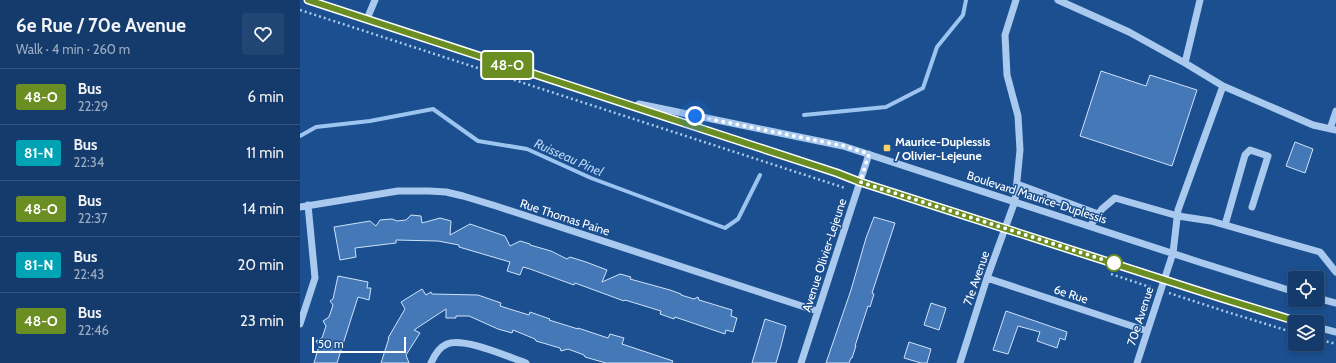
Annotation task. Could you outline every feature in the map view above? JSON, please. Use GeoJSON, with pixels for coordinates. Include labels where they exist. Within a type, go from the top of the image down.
{"type":"FeatureCollection","features":[{"type":"Feature","properties":{"kind":"street","name":"Boulevard Maurice-Duplessis"},"geometry":{"type":"LineString","coordinates":[[308,0],[837,173],[860,182],[1288,318]]}},
{"type":"Feature","properties":{"kind":"street"},"geometry":{"type":"LineString","coordinates":[[368,19],[375,0]]}},
{"type":"Feature","properties":{"kind":"street","name":"71e Avenue"},"geometry":{"type":"LineString","coordinates":[[960,363],[1015,201],[1018,184],[1020,150],[1018,116],[1007,75],[1005,35],[1016,0]]}},
{"type":"Feature","properties":{"kind":"street"},"geometry":{"type":"LineString","coordinates":[[1058,0],[1129,32],[1185,62],[1223,86],[1313,125],[1333,129],[1336,111]]}},
{"type":"Feature","properties":{"kind":"street"},"geometry":{"type":"LineString","coordinates":[[1185,62],[1200,0]]}},
{"type":"Feature","properties":{"kind":"street","name":"70e Avenue"},"geometry":{"type":"LineString","coordinates":[[1136,363],[1173,253],[1178,210],[1223,86]]}},
{"type":"Feature","properties":{"kind":"street","name":"Boulevard Maurice-Duplessis"},"geometry":{"type":"LineString","coordinates":[[606,97],[844,146],[1288,290]]}},
{"type":"Feature","properties":{"kind":"street"},"geometry":{"type":"LineString","coordinates":[[1224,225],[1244,155],[1250,150],[1268,156],[1252,207]]}},
{"type":"Feature","properties":{"kind":"street","name":"Avenue Olivier-Lejeune"},"geometry":{"type":"LineString","coordinates":[[800,363],[869,154]]}},
{"type":"Feature","properties":{"kind":"street"},"geometry":{"type":"LineString","coordinates":[[1018,184],[1098,214]]}},
{"type":"Feature","properties":{"kind":"street","name":"Rue Thomas Paine"},"geometry":{"type":"LineString","coordinates":[[300,207],[398,192],[446,192],[496,206],[817,311]]}},
{"type":"Feature","properties":{"kind":"street"},"geometry":{"type":"LineString","coordinates":[[1090,226],[1102,209],[1115,198],[1178,216],[1211,221],[1320,252],[1336,272]]}},
{"type":"Feature","properties":{"kind":"street"},"geometry":{"type":"LineString","coordinates":[[300,324],[316,278],[308,205]]}},
{"type":"Feature","properties":{"kind":"street","name":"6e Rue"},"geometry":{"type":"LineString","coordinates":[[988,278],[1147,331]]}},
{"type":"Feature","properties":{"kind":"street"},"geometry":{"type":"LineString","coordinates":[[1324,300],[1336,303]]}},
{"type":"Feature","properties":{"kind":"street"},"geometry":{"type":"LineString","coordinates":[[1324,329],[1336,332]]}},
{"type":"Feature","properties":{"kind":"street"},"geometry":{"type":"LineString","coordinates":[[431,363],[438,352],[446,344],[456,342],[468,343],[526,363]]}},
{"type":"Feature","properties":{"kind":"path"},"geometry":{"type":"LineString","coordinates":[[300,10],[791,170]]}},
{"type":"Feature","properties":{"kind":"path"},"geometry":{"type":"LineString","coordinates":[[1324,341],[1336,344]]}},
{"type":"Feature","properties":{"kind":"building"},"geometry":{"type":"Polygon","coordinates":[[[1101,71],[1146,86],[1150,75],[1197,90],[1172,166],[1080,136],[1101,71]]]}},
{"type":"Feature","properties":{"kind":"building"},"geometry":{"type":"Polygon","coordinates":[[[1295,142],[1313,149],[1305,173],[1286,166],[1295,142]]]}},
{"type":"Feature","properties":{"kind":"building"},"geometry":{"type":"Polygon","coordinates":[[[411,215],[421,216],[422,223],[440,218],[451,221],[450,235],[470,224],[505,236],[510,246],[520,241],[551,251],[567,259],[570,257],[586,262],[607,270],[602,282],[620,274],[631,277],[630,279],[670,290],[694,299],[698,297],[699,300],[732,310],[731,316],[737,318],[733,332],[726,330],[725,334],[675,317],[674,319],[660,314],[661,311],[625,300],[624,301],[575,283],[574,285],[523,267],[520,275],[507,271],[510,262],[459,247],[459,245],[438,241],[396,240],[396,243],[355,248],[356,257],[340,260],[334,227],[370,221],[376,226],[380,220],[406,220],[411,215]]]}},
{"type":"Feature","properties":{"kind":"building"},"geometry":{"type":"Polygon","coordinates":[[[874,217],[895,223],[872,293],[874,294],[870,307],[868,306],[852,358],[849,363],[826,363],[851,290],[866,238],[874,217]]]}},
{"type":"Feature","properties":{"kind":"building"},"geometry":{"type":"Polygon","coordinates":[[[338,276],[368,282],[367,288],[371,288],[369,300],[358,297],[337,363],[314,363],[319,346],[316,341],[322,338],[326,326],[323,321],[329,317],[333,305],[330,301],[333,299],[338,276]]]}},
{"type":"Feature","properties":{"kind":"building"},"geometry":{"type":"Polygon","coordinates":[[[422,289],[426,295],[431,292],[432,294],[478,295],[501,303],[500,306],[529,315],[530,312],[550,319],[549,320],[608,338],[610,334],[624,338],[622,344],[673,361],[672,363],[606,363],[585,357],[584,355],[568,349],[561,351],[560,348],[536,341],[535,339],[513,330],[512,333],[498,329],[469,316],[446,318],[446,309],[414,330],[420,333],[406,355],[409,363],[381,363],[388,338],[405,309],[401,302],[422,289]]]}},
{"type":"Feature","properties":{"kind":"building"},"geometry":{"type":"Polygon","coordinates":[[[931,303],[946,308],[939,330],[924,325],[931,303]]]}},
{"type":"Feature","properties":{"kind":"building"},"geometry":{"type":"Polygon","coordinates":[[[1006,311],[1067,332],[1065,340],[1060,338],[1057,348],[1037,341],[1040,332],[1018,326],[1008,354],[993,350],[1006,311]]]}},
{"type":"Feature","properties":{"kind":"building"},"geometry":{"type":"Polygon","coordinates":[[[765,319],[786,326],[776,363],[752,363],[765,319]]]}},
{"type":"Feature","properties":{"kind":"building"},"geometry":{"type":"Polygon","coordinates":[[[909,342],[931,349],[927,363],[921,363],[904,358],[909,342]]]}},
{"type":"Feature","properties":{"kind":"waterway","name":"Ruisseau Pinel"},"geometry":{"type":"LineString","coordinates":[[804,115],[886,107],[923,88],[937,47],[963,15],[966,0]]}},
{"type":"Feature","properties":{"kind":"waterway","name":"Ruisseau Pinel"},"geometry":{"type":"LineString","coordinates":[[300,136],[316,127],[370,121],[433,109],[478,141],[527,149],[591,178],[725,228],[738,219],[760,175]]}},
{"type":"Feature","properties":{"kind":"bus line","name":"48-O"},"geometry":{"type":"LineString","coordinates":[[308,0],[837,173],[860,182],[1288,319]]}},
{"type":"Feature","properties":{"kind":"place","name":"Maurice-Duplessis / Olivier-Lejeune"},"geometry":{"type":"Point","coordinates":[887,148]}},
{"type":"Feature","properties":{"kind":"route"},"geometry":{"type":"LineString","coordinates":[[695,116],[844,146],[869,154],[860,182],[1120,265],[1114,263]]}}]}
